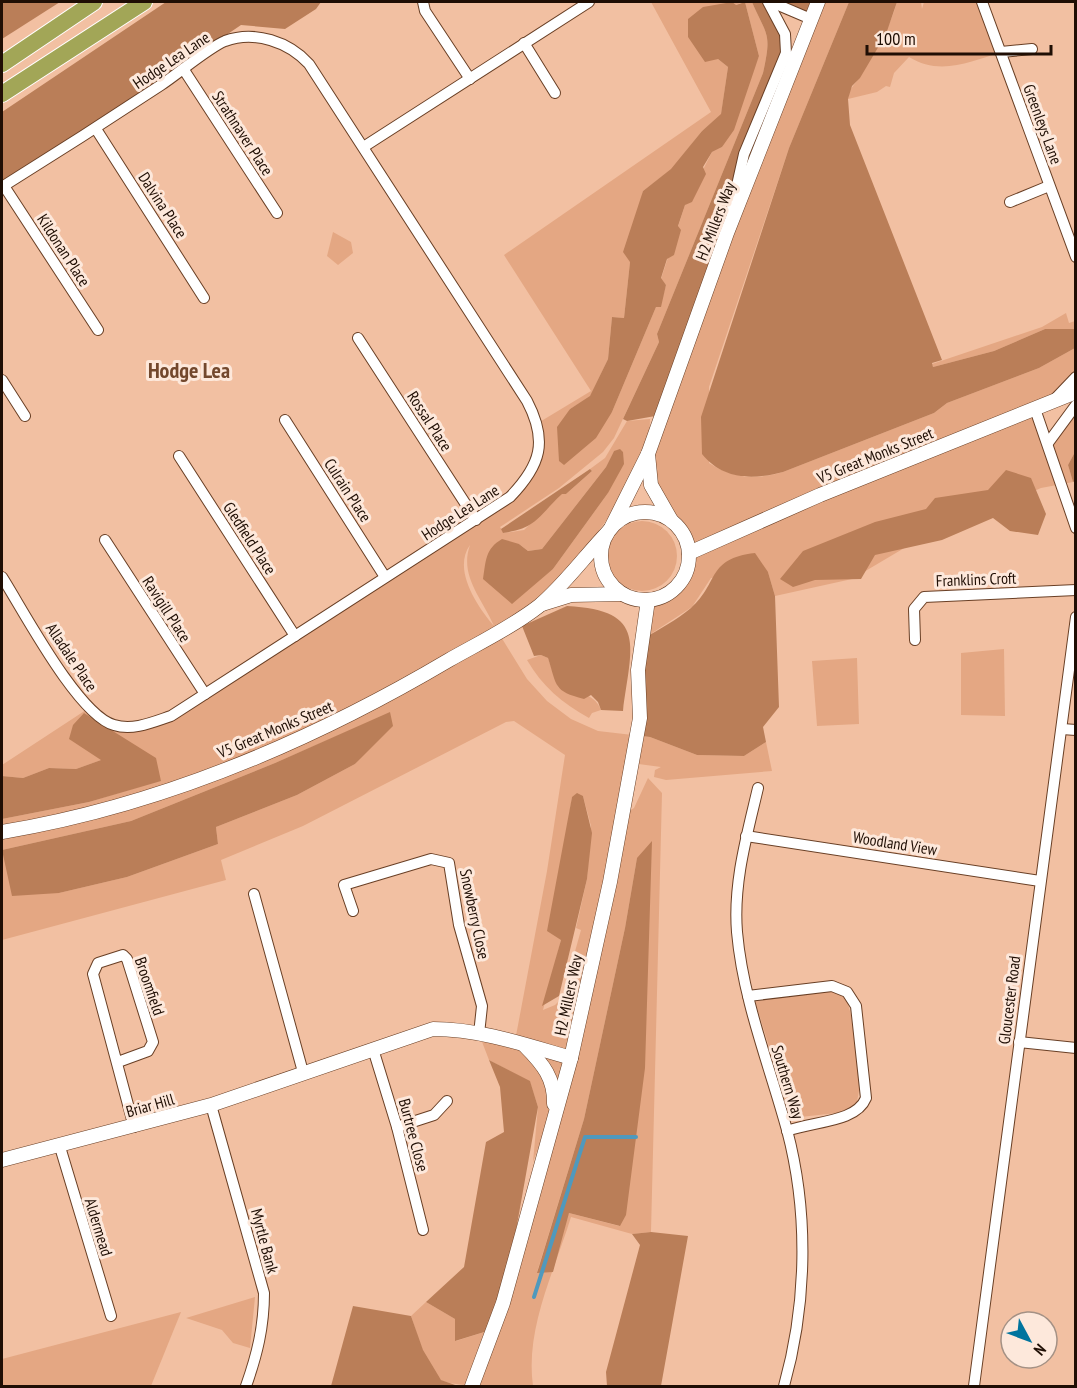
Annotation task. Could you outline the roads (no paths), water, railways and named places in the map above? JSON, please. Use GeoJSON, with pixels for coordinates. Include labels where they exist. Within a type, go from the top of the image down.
{"type":"FeatureCollection","features":[{"type":"Feature","properties":{"kind":"highway"},"geometry":{"type":"LineString","coordinates":[[2,64],[94,2]]}},
{"type":"Feature","properties":{"kind":"highway"},"geometry":{"type":"LineString","coordinates":[[2,94],[144,2]]}},
{"type":"Feature","properties":{"kind":"street"},"geometry":{"type":"LineString","coordinates":[[423,2],[425,11],[470,79]]}},
{"type":"Feature","properties":{"kind":"street"},"geometry":{"type":"LineString","coordinates":[[365,146],[589,2]]}},
{"type":"Feature","properties":{"kind":"street"},"geometry":{"type":"LineString","coordinates":[[769,2],[811,19]]}},
{"type":"Feature","properties":{"kind":"street"},"geometry":{"type":"LineString","coordinates":[[727,233],[744,154],[786,53],[785,34],[769,2]]}},
{"type":"Feature","properties":{"kind":"street","name":"H2 Millers Way"},"geometry":{"type":"LineString","coordinates":[[609,529],[648,454],[727,233],[818,2]]}},
{"type":"Feature","properties":{"kind":"street","name":"Greenleys Lane"},"geometry":{"type":"LineString","coordinates":[[982,2],[1075,256]]}},
{"type":"Feature","properties":{"kind":"street","name":"Hodge Lea Lane"},"geometry":{"type":"LineString","coordinates":[[3,187],[96,129],[225,41],[255,36],[280,43],[298,52],[309,64],[365,146],[527,401],[538,423],[538,458],[525,482],[510,497],[171,716]]}},
{"type":"Feature","properties":{"kind":"street"},"geometry":{"type":"LineString","coordinates":[[524,43],[555,93]]}},
{"type":"Feature","properties":{"kind":"street"},"geometry":{"type":"LineString","coordinates":[[1001,52],[1032,49]]}},
{"type":"Feature","properties":{"kind":"street","name":"Strathnaver Place"},"geometry":{"type":"LineString","coordinates":[[184,70],[277,213]]}},
{"type":"Feature","properties":{"kind":"street","name":"Dalvina Place"},"geometry":{"type":"LineString","coordinates":[[96,129],[204,298]]}},
{"type":"Feature","properties":{"kind":"street"},"geometry":{"type":"LineString","coordinates":[[1010,202],[1049,186]]}},
{"type":"Feature","properties":{"kind":"street","name":"Kildonan Place"},"geometry":{"type":"LineString","coordinates":[[3,187],[98,330]]}},
{"type":"Feature","properties":{"kind":"street","name":"Rossal Place"},"geometry":{"type":"LineString","coordinates":[[358,338],[476,520]]}},
{"type":"Feature","properties":{"kind":"street"},"geometry":{"type":"LineString","coordinates":[[1053,401],[1076,377]]}},
{"type":"Feature","properties":{"kind":"street"},"geometry":{"type":"LineString","coordinates":[[2,380],[25,416]]}},
{"type":"Feature","properties":{"kind":"street","name":"V5 Great Monks Street"},"geometry":{"type":"LineString","coordinates":[[689,553],[820,495],[1076,392]]}},
{"type":"Feature","properties":{"kind":"street"},"geometry":{"type":"LineString","coordinates":[[1048,443],[1076,405]]}},
{"type":"Feature","properties":{"kind":"street"},"geometry":{"type":"LineString","coordinates":[[1035,409],[1076,528]]}},
{"type":"Feature","properties":{"kind":"street","name":"Culrain Place"},"geometry":{"type":"LineString","coordinates":[[285,420],[385,577]]}},
{"type":"Feature","properties":{"kind":"street","name":"H2 Millers Way"},"geometry":{"type":"LineString","coordinates":[[648,454],[651,485],[671,520]]}},
{"type":"Feature","properties":{"kind":"street","name":"Gledfield Place"},"geometry":{"type":"LineString","coordinates":[[179,456],[295,636]]}},
{"type":"Feature","properties":{"kind":"street"},"geometry":{"type":"LineString","coordinates":[[636,512],[654,512],[671,520],[685,537],[689,553],[685,574],[680,583],[667,594],[648,600],[622,594],[614,588],[603,572],[600,552],[609,529],[636,512]]}},
{"type":"Feature","properties":{"kind":"street","name":"V5 Great Monks Street"},"geometry":{"type":"LineString","coordinates":[[2,832],[99,810],[182,785],[342,718],[475,646],[539,605],[609,529]]}},
{"type":"Feature","properties":{"kind":"street","name":"Ravigill Place"},"geometry":{"type":"LineString","coordinates":[[105,540],[205,694]]}},
{"type":"Feature","properties":{"kind":"street","name":"Alladale Place"},"geometry":{"type":"LineString","coordinates":[[2,577],[78,698],[89,708],[113,725],[142,726],[171,716]]}},
{"type":"Feature","properties":{"kind":"street","name":"Franklins Croft"},"geometry":{"type":"LineString","coordinates":[[915,640],[914,609],[924,597],[1076,590]]}},
{"type":"Feature","properties":{"kind":"street","name":"V5 Great Monks Street"},"geometry":{"type":"LineString","coordinates":[[539,605],[571,595],[622,594]]}},
{"type":"Feature","properties":{"kind":"street","name":"H2 Millers Way"},"geometry":{"type":"LineString","coordinates":[[474,1381],[503,1303],[571,1058],[610,882],[640,718],[638,670],[648,600]]}},
{"type":"Feature","properties":{"kind":"street","name":"Gloucester Road"},"geometry":{"type":"LineString","coordinates":[[974,1386],[1076,617]]}},
{"type":"Feature","properties":{"kind":"street"},"geometry":{"type":"LineString","coordinates":[[1062,729],[1076,730]]}},
{"type":"Feature","properties":{"kind":"street","name":"Southern Way"},"geometry":{"type":"LineString","coordinates":[[758,788],[739,878],[737,929],[748,996],[787,1131],[796,1173],[802,1275],[795,1334],[784,1386]]}},
{"type":"Feature","properties":{"kind":"street","name":"Woodland View"},"geometry":{"type":"LineString","coordinates":[[747,836],[1040,881]]}},
{"type":"Feature","properties":{"kind":"street","name":"Snowberry Close"},"geometry":{"type":"LineString","coordinates":[[353,911],[344,885],[431,859],[449,863],[459,925],[482,1006],[479,1034]]}},
{"type":"Feature","properties":{"kind":"street"},"geometry":{"type":"LineString","coordinates":[[254,894],[303,1072]]}},
{"type":"Feature","properties":{"kind":"street","name":"Broomfield"},"geometry":{"type":"LineString","coordinates":[[117,1062],[148,1051],[153,1042],[127,959],[123,955],[98,963],[93,974],[134,1127]]}},
{"type":"Feature","properties":{"kind":"street"},"geometry":{"type":"LineString","coordinates":[[748,996],[832,986],[847,992],[856,1006],[866,1098],[863,1106],[847,1117],[806,1123],[787,1131]]}},
{"type":"Feature","properties":{"kind":"street","name":"Briar Hill"},"geometry":{"type":"LineString","coordinates":[[2,1160],[60,1147],[211,1105],[433,1029],[456,1029],[523,1044],[571,1058]]}},
{"type":"Feature","properties":{"kind":"street"},"geometry":{"type":"LineString","coordinates":[[1019,1042],[1076,1048]]}},
{"type":"Feature","properties":{"kind":"street"},"geometry":{"type":"LineString","coordinates":[[523,1044],[546,1069],[555,1090],[552,1133]]}},
{"type":"Feature","properties":{"kind":"street","name":"Burtree Close"},"geometry":{"type":"LineString","coordinates":[[373,1049],[397,1126],[423,1230]]}},
{"type":"Feature","properties":{"kind":"street"},"geometry":{"type":"LineString","coordinates":[[397,1126],[434,1115],[447,1101]]}},
{"type":"Feature","properties":{"kind":"street","name":"Myrtle Bank"},"geometry":{"type":"LineString","coordinates":[[211,1105],[264,1293],[264,1318],[259,1351],[246,1386]]}},
{"type":"Feature","properties":{"kind":"street","name":"Aldermead"},"geometry":{"type":"LineString","coordinates":[[60,1147],[111,1316]]}},
{"type":"Feature","properties":{"kind":"waterway"},"geometry":{"type":"LineString","coordinates":[[534,1297],[585,1137],[636,1137]]}},
{"type":"Feature","properties":{"kind":"district","name":"Hodge Lea"},"geometry":{"type":"Point","coordinates":[189,370]}}]}
